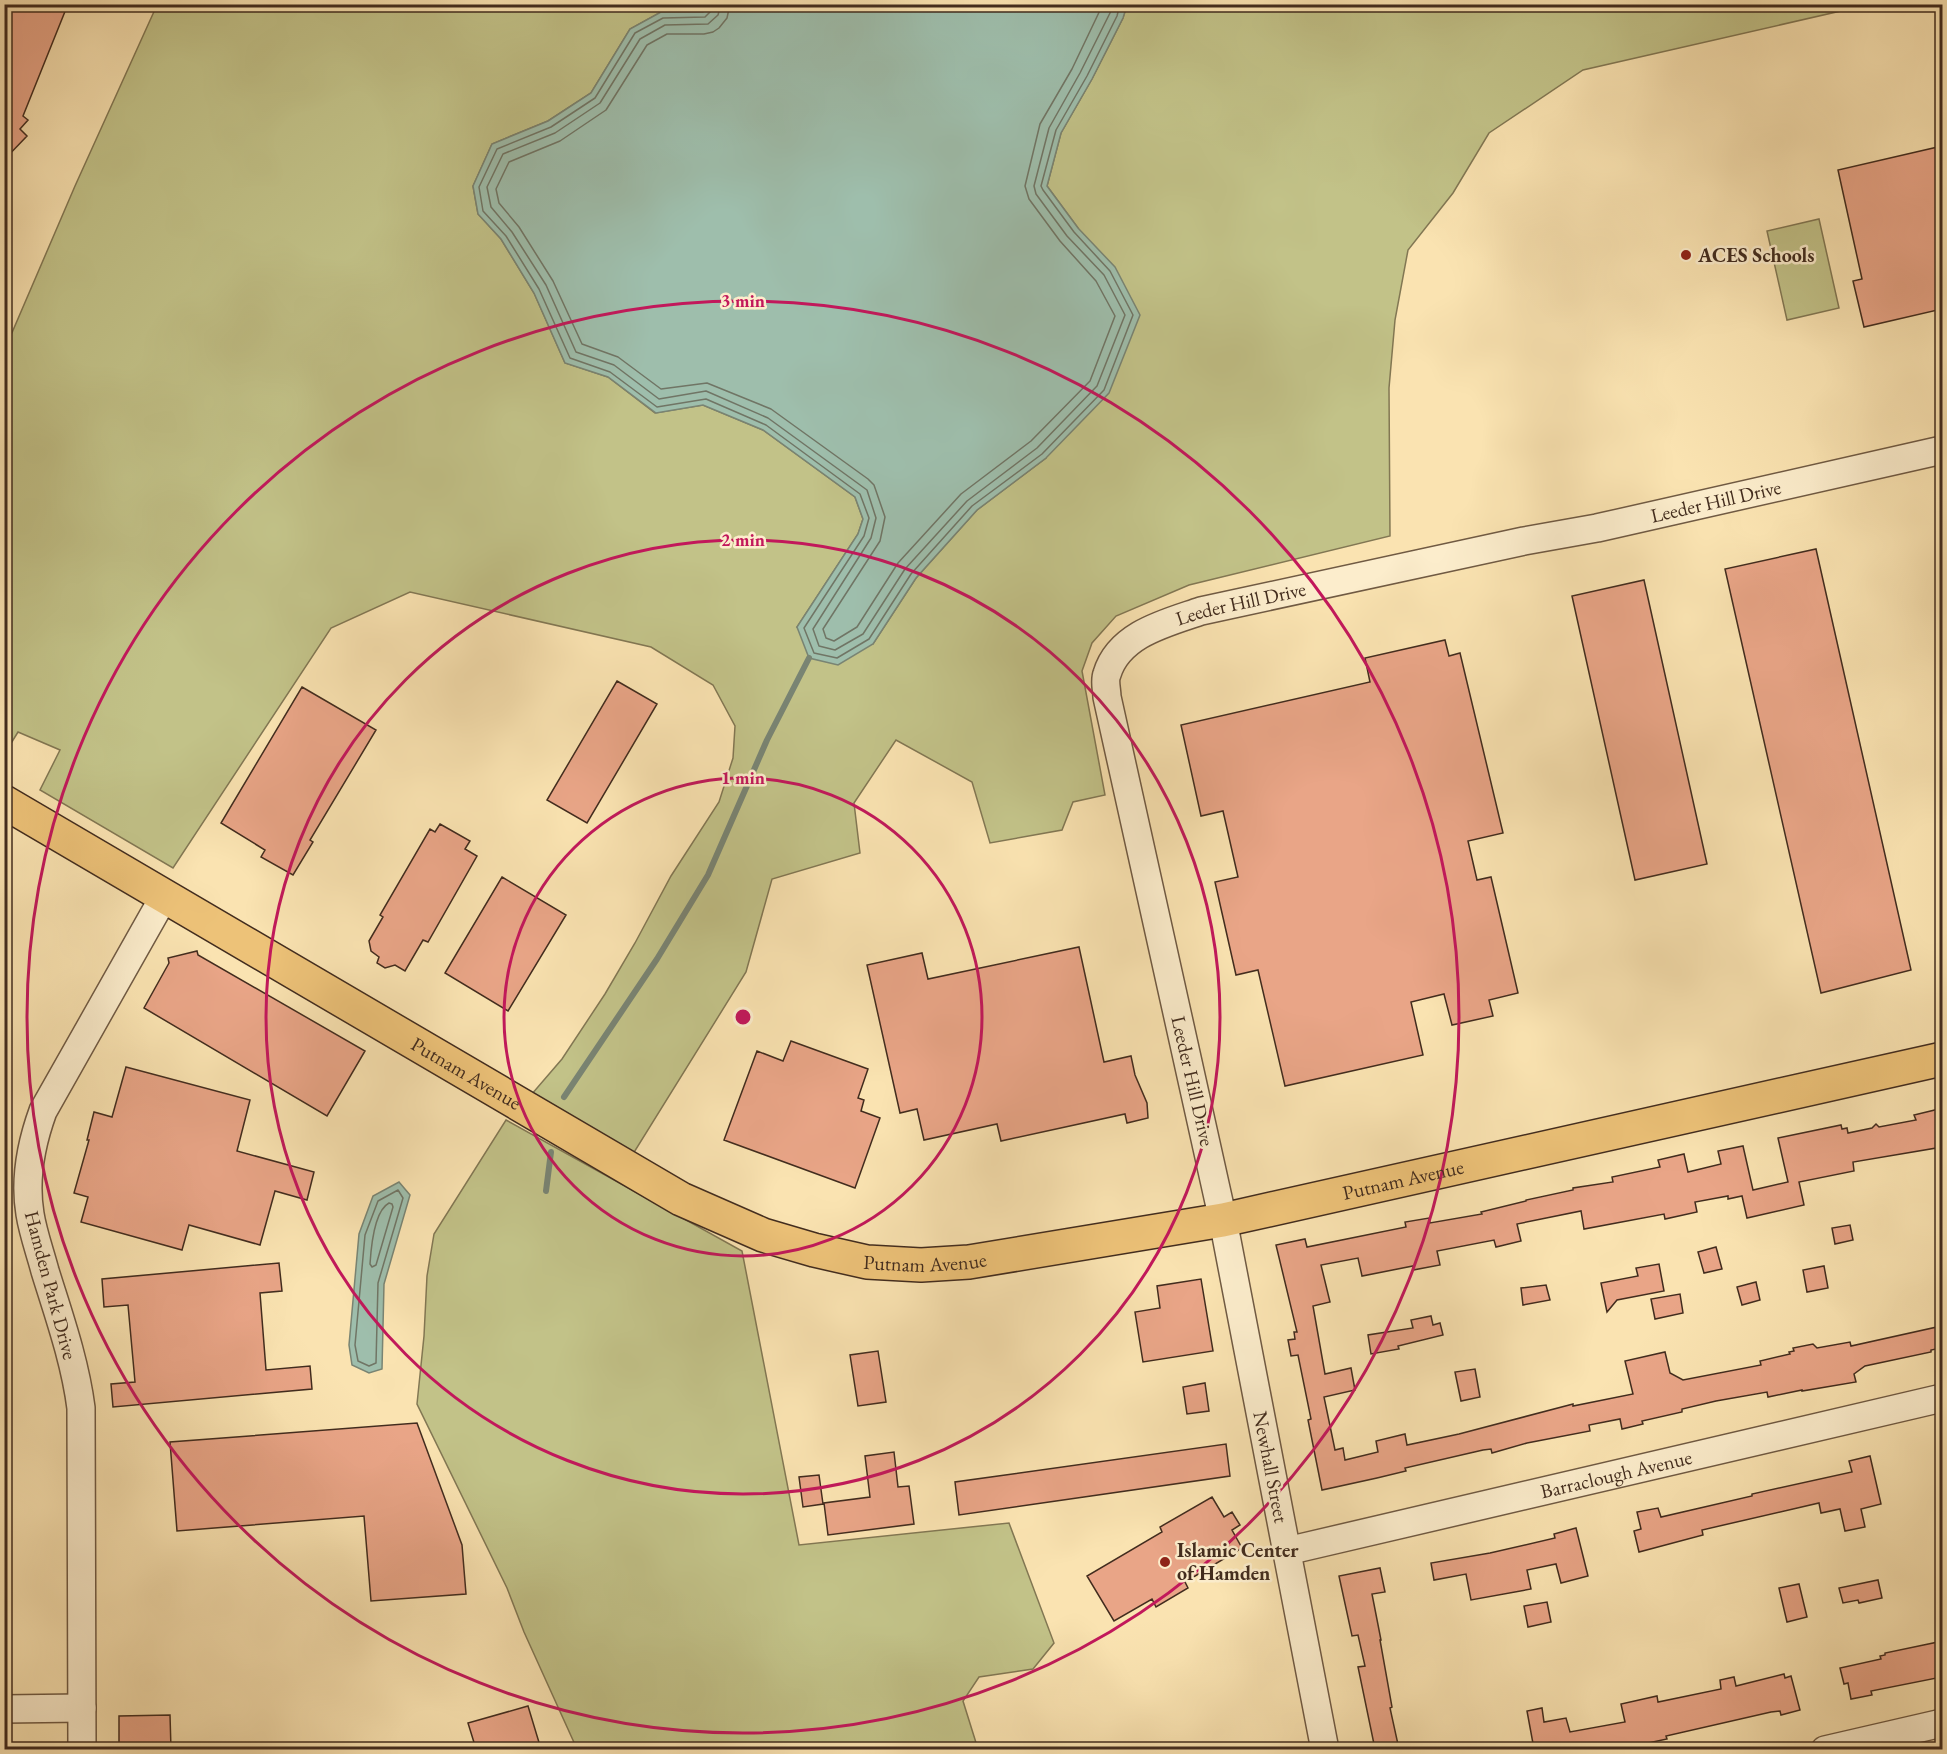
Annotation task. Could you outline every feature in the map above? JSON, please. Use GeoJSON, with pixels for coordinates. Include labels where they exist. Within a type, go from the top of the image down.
{"type":"FeatureCollection","features":[{"type":"Feature","properties":{"kind":"main road","name":"Putnam Avenue"},"geometry":{"type":"LineString","coordinates":[[4,802],[681,1199],[763,1235],[867,1262],[921,1265],[969,1262],[1223,1220],[1942,1059]]}},
{"type":"Feature","properties":{"kind":"street","name":"Leeder Hill Drive"},"geometry":{"type":"LineString","coordinates":[[1223,1220],[1107,697],[1106,676],[1115,656],[1128,642],[1163,624],[1201,611],[1524,541],[1598,528],[1942,450]]}},
{"type":"Feature","properties":{"kind":"street","name":"Hamden Park Drive"},"geometry":{"type":"LineString","coordinates":[[82,1749],[81,1408],[69,1350],[32,1222],[28,1170],[43,1111],[165,895]]}},
{"type":"Feature","properties":{"kind":"street","name":"Newhall Street"},"geometry":{"type":"LineString","coordinates":[[1223,1220],[1325,1749]]}},
{"type":"Feature","properties":{"kind":"street","name":"Barraclough Avenue"},"geometry":{"type":"LineString","coordinates":[[1287,1551],[1942,1398]]}},
{"type":"Feature","properties":{"kind":"street"},"geometry":{"type":"LineString","coordinates":[[4,1709],[82,1708]]}},
{"type":"Feature","properties":{"kind":"street"},"geometry":{"type":"LineString","coordinates":[[1825,1749],[1942,1723]]}},
{"type":"Feature","properties":{"kind":"green space"},"geometry":{"type":"Polygon","coordinates":[[[157,5],[709,5],[703,12],[661,12],[630,29],[591,93],[548,121],[492,144],[473,186],[478,214],[501,239],[534,293],[565,363],[608,377],[655,413],[703,405],[763,430],[855,497],[863,519],[858,534],[797,627],[873,644],[916,578],[977,510],[1046,458],[1078,228],[1047,186],[1061,133],[1092,79],[1123,18],[1127,5],[1867,5],[1583,70],[1489,133],[1453,193],[1408,250],[1395,320],[1389,388],[1390,536],[1189,585],[1116,616],[1092,643],[1082,671],[1105,795],[1073,802],[1062,830],[990,843],[972,782],[896,740],[854,803],[860,853],[772,879],[746,972],[633,1154],[531,1095],[562,1059],[605,994],[671,876],[719,802],[733,758],[735,726],[713,685],[651,647],[410,592],[331,628],[173,868],[40,790],[60,750],[18,732],[5,753],[5,349],[75,186],[157,5]]]}},
{"type":"Feature","properties":{"kind":"green space"},"geometry":{"type":"Polygon","coordinates":[[[1819,219],[1839,308],[1787,320],[1767,231],[1819,219]]]}},
{"type":"Feature","properties":{"kind":"green space"},"geometry":{"type":"Polygon","coordinates":[[[506,1120],[742,1251],[799,1545],[1009,1523],[1054,1643],[1033,1669],[979,1677],[963,1701],[978,1749],[577,1749],[524,1632],[507,1588],[417,1404],[427,1276],[434,1234],[506,1120]]]}},
{"type":"Feature","properties":{"kind":"water"},"geometry":{"type":"Polygon","coordinates":[[[709,5],[1127,5],[1123,18],[1092,79],[1061,133],[1047,186],[1078,228],[1115,267],[1140,315],[1109,393],[1046,458],[977,510],[916,578],[873,644],[838,665],[809,658],[797,627],[858,534],[863,519],[855,497],[763,430],[703,405],[656,413],[608,377],[565,363],[534,293],[501,239],[478,214],[473,186],[492,144],[548,121],[591,93],[630,29],[661,12],[703,12],[709,5]]]}},
{"type":"Feature","properties":{"kind":"water"},"geometry":{"type":"Polygon","coordinates":[[[399,1182],[410,1195],[384,1284],[382,1369],[369,1373],[352,1365],[349,1345],[359,1234],[373,1196],[399,1182]]]}},
{"type":"Feature","properties":{"kind":"building"},"geometry":{"type":"Polygon","coordinates":[[[4,4],[68,4],[23,116],[28,120],[20,129],[27,136],[4,160],[4,4]]]}},
{"type":"Feature","properties":{"kind":"building"},"geometry":{"type":"Polygon","coordinates":[[[1942,146],[1942,309],[1864,327],[1853,281],[1862,279],[1838,170],[1942,146]]]}},
{"type":"Feature","properties":{"kind":"building"},"geometry":{"type":"Polygon","coordinates":[[[1816,549],[1911,970],[1821,993],[1725,569],[1816,549]]]}},
{"type":"Feature","properties":{"kind":"building"},"geometry":{"type":"Polygon","coordinates":[[[1644,580],[1707,864],[1635,880],[1572,596],[1644,580]]]}},
{"type":"Feature","properties":{"kind":"building"},"geometry":{"type":"Polygon","coordinates":[[[1445,640],[1449,656],[1460,653],[1503,833],[1468,841],[1477,880],[1491,877],[1518,993],[1489,1000],[1493,1016],[1452,1025],[1444,994],[1411,1002],[1423,1055],[1285,1086],[1258,970],[1236,975],[1215,882],[1238,877],[1223,811],[1201,816],[1181,725],[1370,682],[1365,658],[1445,640]]]}},
{"type":"Feature","properties":{"kind":"building"},"geometry":{"type":"Polygon","coordinates":[[[617,681],[657,704],[587,823],[547,800],[617,681]]]}},
{"type":"Feature","properties":{"kind":"building"},"geometry":{"type":"Polygon","coordinates":[[[302,687],[376,730],[310,840],[313,842],[293,875],[261,857],[265,850],[221,823],[302,687]]]}},
{"type":"Feature","properties":{"kind":"building"},"geometry":{"type":"Polygon","coordinates":[[[440,824],[470,841],[465,849],[477,856],[428,942],[423,940],[405,971],[395,965],[385,968],[377,963],[379,957],[371,951],[369,941],[383,917],[380,915],[430,829],[435,832],[440,824]]]}},
{"type":"Feature","properties":{"kind":"building"},"geometry":{"type":"Polygon","coordinates":[[[502,877],[566,915],[508,1011],[445,973],[502,877]]]}},
{"type":"Feature","properties":{"kind":"building"},"geometry":{"type":"Polygon","coordinates":[[[1079,947],[1104,1062],[1131,1056],[1135,1075],[1147,1103],[1148,1118],[1127,1123],[1125,1114],[1001,1141],[997,1124],[924,1140],[917,1109],[900,1113],[867,965],[922,953],[928,979],[1079,947]]]}},
{"type":"Feature","properties":{"kind":"building"},"geometry":{"type":"Polygon","coordinates":[[[197,951],[198,955],[365,1051],[327,1116],[144,1008],[169,963],[168,958],[197,951]]]}},
{"type":"Feature","properties":{"kind":"building"},"geometry":{"type":"Polygon","coordinates":[[[791,1041],[868,1069],[858,1098],[864,1100],[861,1111],[880,1118],[855,1188],[724,1140],[757,1051],[783,1061],[791,1041]]]}},
{"type":"Feature","properties":{"kind":"building"},"geometry":{"type":"Polygon","coordinates":[[[126,1067],[250,1100],[237,1151],[314,1172],[307,1200],[275,1191],[260,1245],[189,1225],[182,1250],[81,1222],[88,1197],[74,1193],[89,1140],[87,1140],[94,1112],[112,1117],[126,1067]]]}},
{"type":"Feature","properties":{"kind":"building"},"geometry":{"type":"Polygon","coordinates":[[[1939,1109],[1942,1123],[1942,1147],[1853,1162],[1854,1171],[1799,1182],[1804,1205],[1747,1218],[1742,1196],[1728,1199],[1728,1196],[1695,1202],[1697,1212],[1665,1219],[1664,1214],[1584,1229],[1581,1211],[1517,1224],[1521,1241],[1496,1247],[1494,1240],[1437,1251],[1440,1265],[1413,1270],[1413,1266],[1362,1276],[1358,1258],[1321,1265],[1330,1302],[1313,1306],[1325,1374],[1351,1368],[1355,1390],[1324,1397],[1335,1450],[1343,1448],[1345,1460],[1378,1452],[1376,1441],[1405,1434],[1407,1445],[1573,1404],[1573,1406],[1633,1394],[1625,1361],[1665,1352],[1670,1373],[1683,1380],[1761,1365],[1760,1361],[1790,1354],[1789,1352],[1794,1351],[1793,1348],[1813,1344],[1817,1348],[1850,1342],[1851,1346],[1937,1327],[1941,1348],[1865,1366],[1854,1374],[1856,1382],[1768,1397],[1767,1392],[1716,1401],[1682,1409],[1682,1412],[1642,1421],[1643,1424],[1622,1429],[1620,1419],[1589,1425],[1590,1431],[1527,1443],[1492,1453],[1491,1449],[1483,1450],[1405,1468],[1406,1471],[1322,1490],[1298,1355],[1291,1356],[1288,1340],[1295,1339],[1294,1332],[1297,1332],[1276,1245],[1305,1239],[1307,1247],[1406,1227],[1405,1222],[1429,1218],[1430,1223],[1482,1214],[1481,1212],[1573,1190],[1573,1188],[1613,1182],[1612,1177],[1660,1167],[1658,1160],[1684,1154],[1688,1172],[1721,1164],[1718,1151],[1743,1146],[1753,1190],[1788,1182],[1778,1138],[1841,1125],[1842,1129],[1847,1128],[1848,1133],[1872,1128],[1876,1124],[1879,1127],[1916,1120],[1914,1115],[1939,1109]]]}},
{"type":"Feature","properties":{"kind":"building"},"geometry":{"type":"Polygon","coordinates":[[[1850,1225],[1853,1240],[1835,1244],[1832,1228],[1850,1225]]]}},
{"type":"Feature","properties":{"kind":"building"},"geometry":{"type":"Polygon","coordinates":[[[1716,1247],[1722,1269],[1704,1273],[1698,1252],[1716,1247]]]}},
{"type":"Feature","properties":{"kind":"building"},"geometry":{"type":"Polygon","coordinates":[[[279,1263],[282,1291],[260,1293],[266,1370],[310,1366],[312,1389],[113,1407],[111,1384],[135,1382],[128,1305],[104,1307],[102,1279],[279,1263]]]}},
{"type":"Feature","properties":{"kind":"building"},"geometry":{"type":"Polygon","coordinates":[[[1659,1264],[1664,1291],[1617,1300],[1607,1312],[1601,1283],[1638,1276],[1636,1268],[1659,1264]]]}},
{"type":"Feature","properties":{"kind":"building"},"geometry":{"type":"Polygon","coordinates":[[[1824,1266],[1828,1288],[1807,1292],[1803,1270],[1824,1266]]]}},
{"type":"Feature","properties":{"kind":"building"},"geometry":{"type":"Polygon","coordinates":[[[1201,1279],[1213,1351],[1143,1362],[1135,1312],[1160,1308],[1157,1286],[1201,1279]]]}},
{"type":"Feature","properties":{"kind":"building"},"geometry":{"type":"Polygon","coordinates":[[[1756,1282],[1760,1300],[1742,1305],[1737,1287],[1756,1282]]]}},
{"type":"Feature","properties":{"kind":"building"},"geometry":{"type":"Polygon","coordinates":[[[1546,1285],[1550,1300],[1523,1305],[1521,1288],[1546,1285]]]}},
{"type":"Feature","properties":{"kind":"building"},"geometry":{"type":"Polygon","coordinates":[[[1680,1294],[1683,1313],[1655,1319],[1651,1299],[1680,1294]]]}},
{"type":"Feature","properties":{"kind":"building"},"geometry":{"type":"Polygon","coordinates":[[[1431,1316],[1433,1325],[1440,1323],[1443,1335],[1398,1346],[1399,1349],[1371,1354],[1368,1335],[1413,1328],[1411,1320],[1431,1316]]]}},
{"type":"Feature","properties":{"kind":"building"},"geometry":{"type":"Polygon","coordinates":[[[878,1351],[886,1402],[858,1406],[850,1355],[878,1351]]]}},
{"type":"Feature","properties":{"kind":"building"},"geometry":{"type":"Polygon","coordinates":[[[1475,1369],[1480,1397],[1461,1401],[1455,1372],[1475,1369]]]}},
{"type":"Feature","properties":{"kind":"building"},"geometry":{"type":"Polygon","coordinates":[[[1205,1383],[1209,1411],[1187,1414],[1183,1387],[1205,1383]]]}},
{"type":"Feature","properties":{"kind":"building"},"geometry":{"type":"Polygon","coordinates":[[[417,1423],[462,1545],[466,1594],[371,1601],[364,1516],[177,1531],[170,1442],[417,1423]]]}},
{"type":"Feature","properties":{"kind":"building"},"geometry":{"type":"Polygon","coordinates":[[[1226,1444],[1230,1476],[959,1515],[955,1482],[1226,1444]]]}},
{"type":"Feature","properties":{"kind":"building"},"geometry":{"type":"Polygon","coordinates":[[[894,1452],[898,1487],[909,1486],[914,1524],[828,1535],[824,1503],[870,1497],[865,1456],[894,1452]]]}},
{"type":"Feature","properties":{"kind":"building"},"geometry":{"type":"Polygon","coordinates":[[[1870,1456],[1881,1504],[1861,1509],[1865,1527],[1845,1531],[1840,1509],[1821,1513],[1819,1503],[1702,1530],[1703,1535],[1639,1552],[1634,1531],[1641,1529],[1637,1512],[1658,1508],[1661,1517],[1852,1472],[1849,1461],[1870,1456]]]}},
{"type":"Feature","properties":{"kind":"building"},"geometry":{"type":"Polygon","coordinates":[[[819,1475],[823,1504],[803,1507],[799,1477],[819,1475]]]}},
{"type":"Feature","properties":{"kind":"building","name":"Islamic Center of Hamden"},"geometry":{"type":"Polygon","coordinates":[[[1212,1497],[1224,1517],[1232,1512],[1240,1525],[1232,1530],[1242,1548],[1185,1582],[1188,1588],[1156,1607],[1152,1599],[1114,1621],[1087,1576],[1162,1532],[1160,1527],[1212,1497]]]}},
{"type":"Feature","properties":{"kind":"building"},"geometry":{"type":"Polygon","coordinates":[[[1576,1528],[1588,1576],[1561,1583],[1556,1564],[1527,1570],[1531,1589],[1471,1600],[1466,1574],[1434,1580],[1431,1563],[1490,1553],[1555,1538],[1554,1534],[1576,1528]]]}},
{"type":"Feature","properties":{"kind":"building"},"geometry":{"type":"Polygon","coordinates":[[[1380,1568],[1385,1592],[1372,1594],[1392,1707],[1390,1708],[1399,1749],[1375,1749],[1358,1667],[1365,1666],[1358,1635],[1352,1636],[1339,1576],[1380,1568]]]}},
{"type":"Feature","properties":{"kind":"building"},"geometry":{"type":"Polygon","coordinates":[[[1878,1580],[1882,1598],[1859,1603],[1858,1600],[1843,1603],[1839,1588],[1878,1580]]]}},
{"type":"Feature","properties":{"kind":"building"},"geometry":{"type":"Polygon","coordinates":[[[1799,1584],[1807,1617],[1787,1622],[1779,1588],[1799,1584]]]}},
{"type":"Feature","properties":{"kind":"building"},"geometry":{"type":"Polygon","coordinates":[[[1547,1602],[1551,1622],[1528,1627],[1524,1606],[1547,1602]]]}},
{"type":"Feature","properties":{"kind":"building"},"geometry":{"type":"Polygon","coordinates":[[[1938,1642],[1942,1644],[1942,1677],[1871,1691],[1872,1695],[1851,1699],[1848,1683],[1844,1684],[1840,1668],[1881,1659],[1880,1656],[1885,1653],[1938,1642]]]}},
{"type":"Feature","properties":{"kind":"building"},"geometry":{"type":"Polygon","coordinates":[[[1784,1674],[1785,1678],[1791,1676],[1800,1710],[1781,1715],[1780,1711],[1771,1712],[1620,1749],[1534,1749],[1527,1711],[1542,1708],[1544,1722],[1566,1718],[1570,1732],[1625,1722],[1621,1704],[1657,1696],[1658,1702],[1721,1689],[1720,1680],[1734,1677],[1736,1686],[1784,1674]]]}},
{"type":"Feature","properties":{"kind":"building"},"geometry":{"type":"Polygon","coordinates":[[[528,1706],[541,1749],[476,1749],[468,1723],[528,1706]]]}},
{"type":"Feature","properties":{"kind":"building"},"geometry":{"type":"Polygon","coordinates":[[[170,1715],[171,1749],[119,1749],[119,1716],[170,1715]]]}},
{"type":"Feature","properties":{"kind":"waterway"},"geometry":{"type":"LineString","coordinates":[[564,1097],[657,959],[708,875],[767,740],[809,658]]}},
{"type":"Feature","properties":{"kind":"waterway"},"geometry":{"type":"LineString","coordinates":[[546,1191],[551,1152]]}},
{"type":"Feature","properties":{"kind":"place","name":"ACES Schools"},"geometry":{"type":"Point","coordinates":[1686,255]}},
{"type":"Feature","properties":{"kind":"place","name":"Islamic Center of Hamden"},"geometry":{"type":"Point","coordinates":[1165,1562]}}]}
